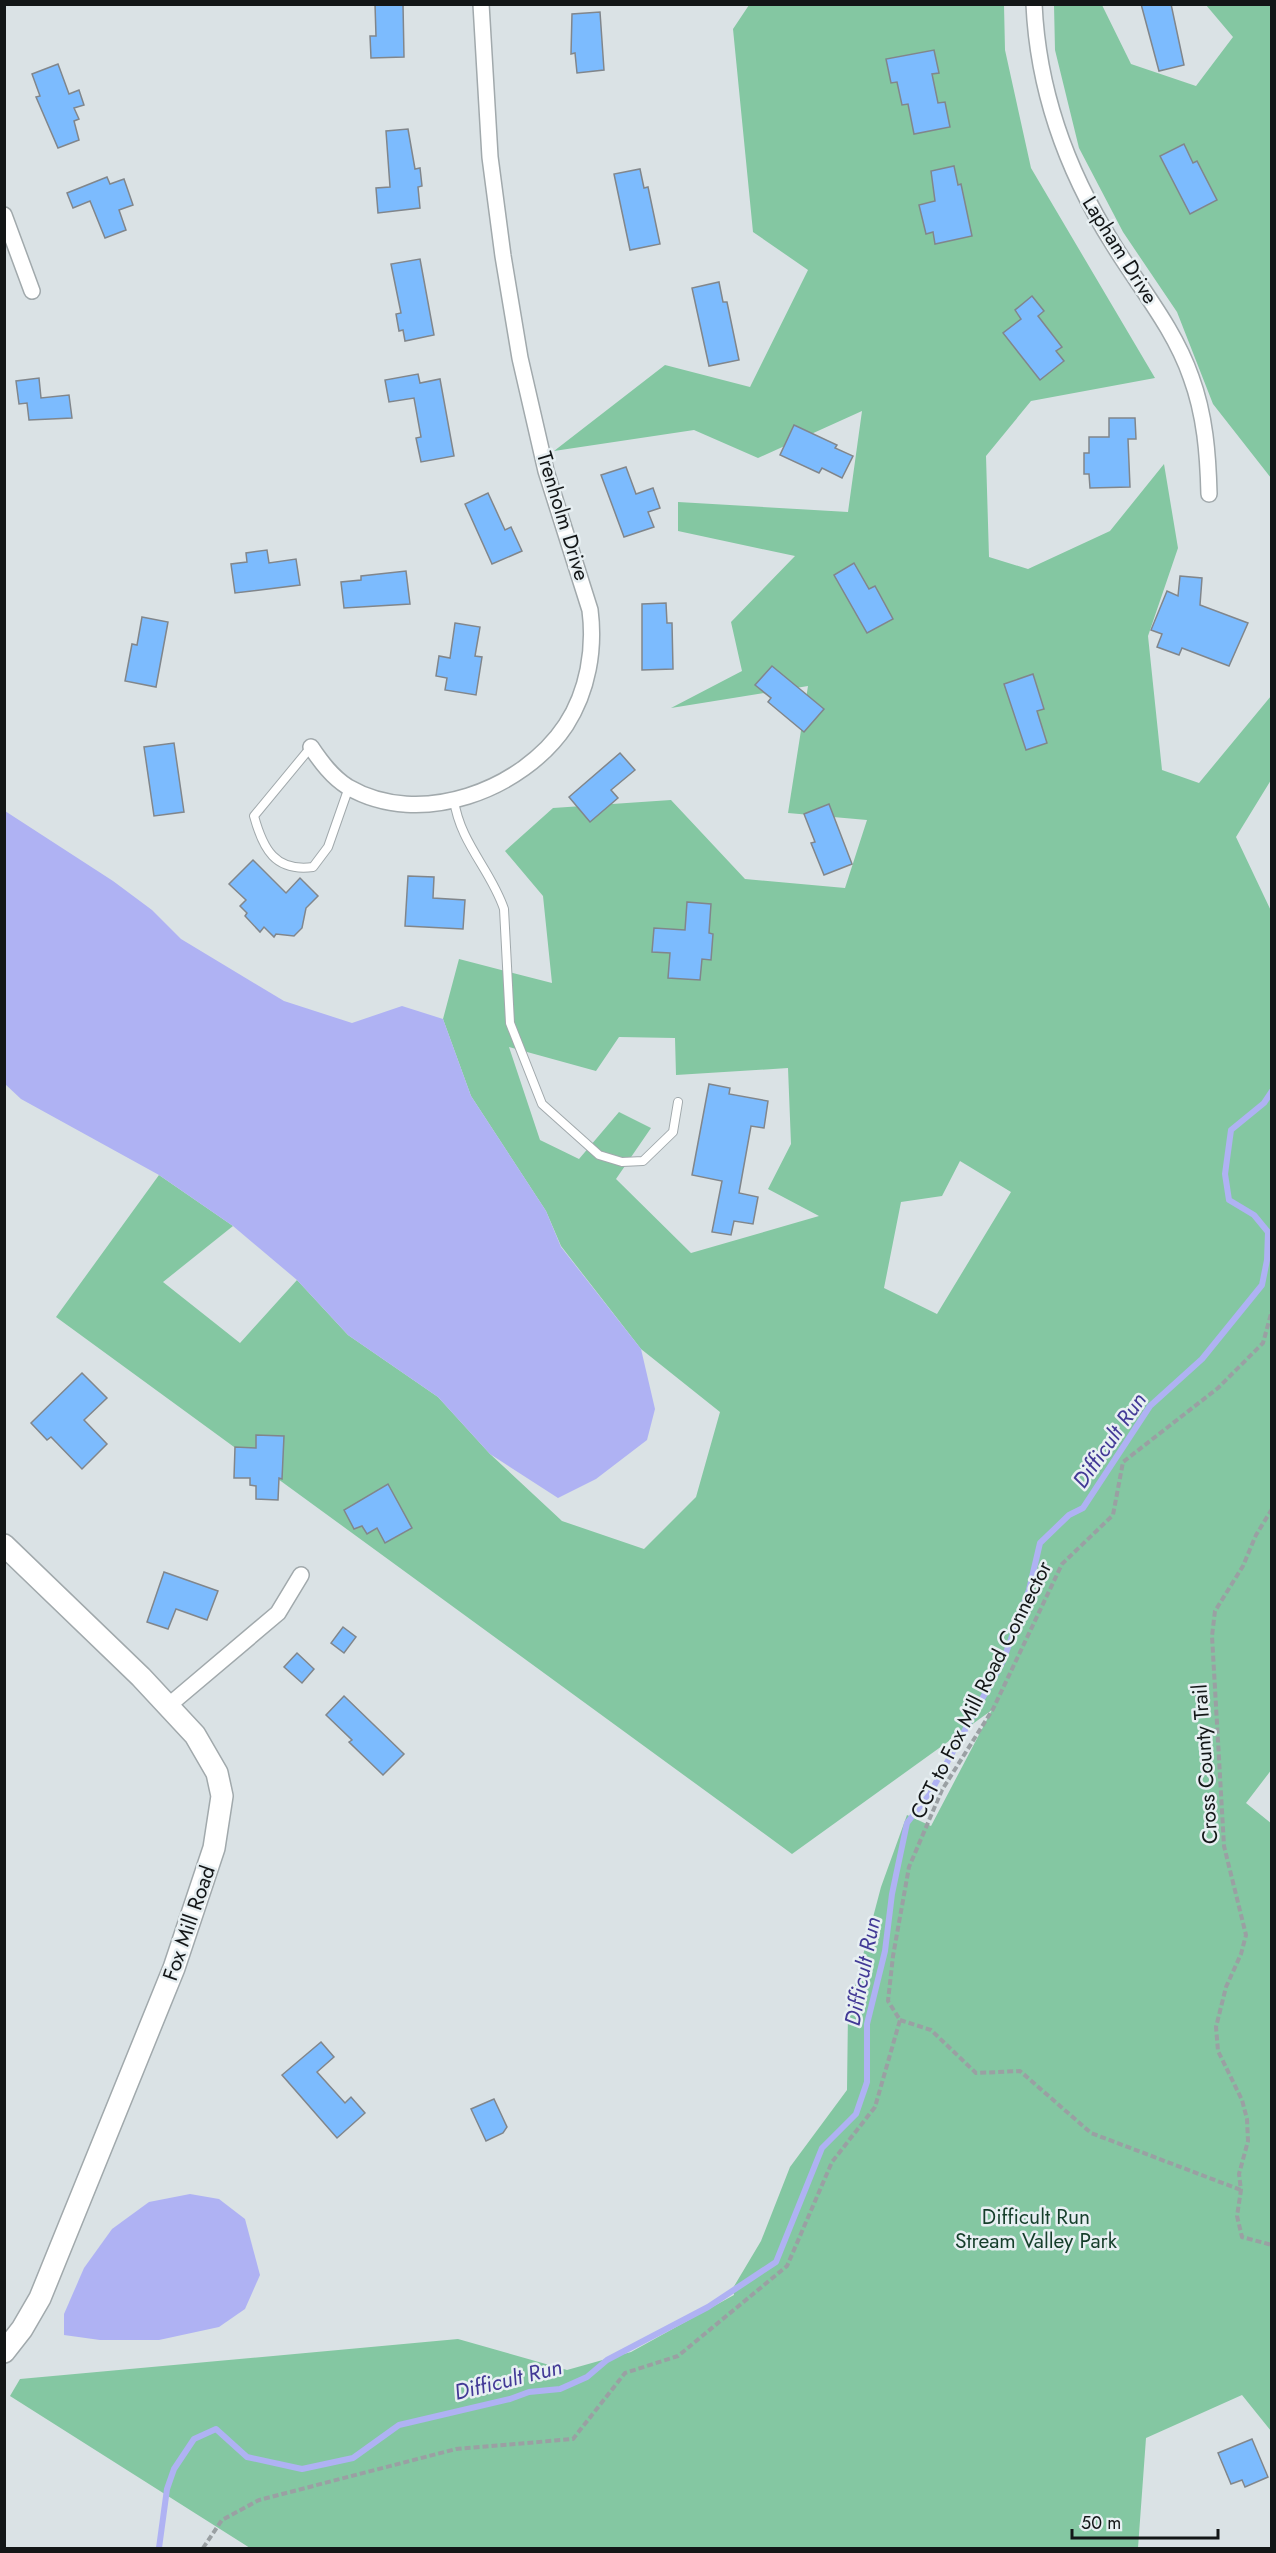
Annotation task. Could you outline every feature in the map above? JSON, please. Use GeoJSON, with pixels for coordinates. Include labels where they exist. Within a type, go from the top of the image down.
{"type":"FeatureCollection","features":[{"type":"Feature","properties":{"kind":"main road","name":"Fox Mill Road"},"geometry":{"type":"LineString","coordinates":[[4,1545],[195,1735],[217,1773],[222,1796],[214,1848],[174,1968],[40,2298],[22,2329],[4,2352]]}},
{"type":"Feature","properties":{"kind":"street","name":"Trenholm Drive"},"geometry":{"type":"LineString","coordinates":[[311,747],[334,777],[349,787],[390,801],[422,804],[454,800],[506,781],[534,762],[557,737],[581,694],[590,663],[593,632],[583,579],[546,471],[520,358],[503,256],[490,157],[482,4]]}},
{"type":"Feature","properties":{"kind":"street","name":"Lapham Drive"},"geometry":{"type":"LineString","coordinates":[[1034,4],[1041,69],[1065,153],[1083,193],[1155,307],[1191,376],[1207,446],[1209,494]]}},
{"type":"Feature","properties":{"kind":"street"},"geometry":{"type":"LineString","coordinates":[[4,215],[32,291]]}},
{"type":"Feature","properties":{"kind":"street"},"geometry":{"type":"LineString","coordinates":[[168,1706],[278,1613],[301,1575]]}},
{"type":"Feature","properties":{"kind":"lane"},"geometry":{"type":"LineString","coordinates":[[311,747],[254,816],[260,840],[271,856],[294,869],[313,867],[328,847],[349,787]]}},
{"type":"Feature","properties":{"kind":"lane"},"geometry":{"type":"LineString","coordinates":[[454,800],[457,819],[471,852],[500,896],[504,909],[510,1023],[542,1104],[599,1155],[622,1162],[643,1161],[673,1132],[678,1102]]}},
{"type":"Feature","properties":{"kind":"path","name":"CCT to Fox Mill Road Connector"},"geometry":{"type":"LineString","coordinates":[[900,2020],[888,2001],[893,1956],[909,1867],[942,1790],[993,1708],[1062,1564],[1113,1515],[1123,1461],[1218,1388],[1263,1342],[1272,1310]]}},
{"type":"Feature","properties":{"kind":"path","name":"Cross County Trail"},"geometry":{"type":"LineString","coordinates":[[1272,1509],[1212,1620],[1224,1846],[1246,1935],[1238,1964],[1226,1987],[1216,2027],[1218,2050],[1227,2074],[1242,2100],[1247,2119],[1248,2141],[1239,2174],[1241,2190],[1237,2216],[1242,2237],[1272,2246]]}},
{"type":"Feature","properties":{"kind":"path"},"geometry":{"type":"LineString","coordinates":[[203,2548],[222,2520],[260,2500],[456,2449],[573,2439],[625,2373],[678,2356],[787,2266],[832,2162],[875,2106],[900,2020],[931,2030],[976,2073],[1020,2071],[1091,2133],[1241,2190]]}},
{"type":"Feature","properties":{"kind":"green space","name":"Difficult Run Stream Valley Park"},"geometry":{"type":"Polygon","coordinates":[[[749,5],[1004,5],[1005,50],[1031,168],[1155,378],[1031,401],[986,456],[989,557],[1028,569],[1110,531],[1164,464],[1178,548],[1148,636],[1162,770],[1199,783],[1271,696],[1271,780],[1236,837],[1272,913],[1272,1769],[1246,1803],[1272,1824],[1271,2431],[1242,2395],[1146,2438],[1138,2548],[250,2548],[10,2396],[20,2379],[458,2339],[567,2370],[631,2352],[734,2295],[733,2288],[761,2241],[790,2167],[847,2090],[848,2012],[881,1887],[907,1815],[931,1826],[992,1710],[792,1854],[56,1317],[159,1175],[233,1226],[163,1282],[240,1343],[297,1280],[348,1335],[438,1397],[490,1454],[562,1521],[644,1549],[696,1497],[720,1412],[641,1349],[561,1246],[546,1211],[471,1096],[443,1019],[459,959],[552,983],[543,896],[505,851],[553,808],[671,800],[745,879],[845,888],[867,820],[788,813],[808,686],[671,708],[742,671],[731,622],[795,556],[678,531],[678,502],[848,512],[862,411],[758,458],[694,430],[554,451],[665,365],[750,387],[808,270],[753,232],[733,29],[749,5]],[[619,1037],[596,1071],[509,1047],[540,1140],[579,1159],[619,1112],[651,1128],[616,1179],[691,1253],[819,1216],[768,1189],[791,1144],[788,1068],[676,1075],[675,1038],[619,1037]],[[960,1161],[942,1196],[901,1202],[884,1288],[937,1314],[1011,1192],[960,1161]]]}},
{"type":"Feature","properties":{"kind":"green space"},"geometry":{"type":"Polygon","coordinates":[[[1054,5],[1102,5],[1131,64],[1196,86],[1233,37],[1206,5],[1271,5],[1271,478],[1213,404],[1177,312],[1123,232],[1079,148],[1055,50],[1054,5]]]}},
{"type":"Feature","properties":{"kind":"water"},"geometry":{"type":"Polygon","coordinates":[[[5,811],[113,881],[152,910],[181,939],[284,1001],[352,1023],[402,1006],[443,1019],[471,1096],[546,1211],[561,1247],[641,1349],[655,1409],[647,1440],[596,1479],[558,1498],[490,1454],[438,1397],[348,1335],[297,1280],[233,1226],[159,1175],[21,1099],[5,1084],[5,811]]]}},
{"type":"Feature","properties":{"kind":"water"},"geometry":{"type":"Polygon","coordinates":[[[190,2194],[219,2199],[245,2219],[260,2275],[245,2309],[219,2327],[159,2340],[100,2340],[64,2335],[64,2314],[84,2268],[112,2229],[149,2202],[190,2194]]]}},
{"type":"Feature","properties":{"kind":"building"},"geometry":{"type":"Polygon","coordinates":[[[375,4],[403,4],[404,57],[371,58],[370,36],[376,36],[375,4]]]}},
{"type":"Feature","properties":{"kind":"building"},"geometry":{"type":"Polygon","coordinates":[[[1141,4],[1171,4],[1184,65],[1159,71],[1141,4]]]}},
{"type":"Feature","properties":{"kind":"building"},"geometry":{"type":"Polygon","coordinates":[[[600,12],[604,70],[577,73],[575,53],[571,54],[572,14],[600,12]]]}},
{"type":"Feature","properties":{"kind":"building"},"geometry":{"type":"Polygon","coordinates":[[[934,50],[939,73],[932,74],[938,103],[945,102],[950,127],[914,134],[908,104],[902,105],[897,82],[891,83],[886,59],[934,50]]]}},
{"type":"Feature","properties":{"kind":"building"},"geometry":{"type":"Polygon","coordinates":[[[58,64],[69,94],[79,90],[84,105],[74,108],[79,119],[74,121],[79,140],[58,148],[36,97],[40,96],[32,74],[58,64]]]}},
{"type":"Feature","properties":{"kind":"building"},"geometry":{"type":"Polygon","coordinates":[[[408,129],[415,169],[420,168],[422,186],[418,187],[420,208],[378,213],[376,188],[390,187],[386,131],[408,129]]]}},
{"type":"Feature","properties":{"kind":"building"},"geometry":{"type":"Polygon","coordinates":[[[1184,144],[1193,163],[1197,161],[1217,200],[1190,214],[1160,156],[1184,144]]]}},
{"type":"Feature","properties":{"kind":"building"},"geometry":{"type":"Polygon","coordinates":[[[954,166],[958,185],[961,184],[972,236],[935,244],[933,232],[926,234],[919,205],[935,201],[931,171],[954,166]]]}},
{"type":"Feature","properties":{"kind":"building"},"geometry":{"type":"Polygon","coordinates":[[[640,169],[644,188],[648,187],[660,244],[630,250],[614,174],[640,169]]]}},
{"type":"Feature","properties":{"kind":"building"},"geometry":{"type":"Polygon","coordinates":[[[107,177],[110,184],[124,179],[133,205],[119,210],[126,230],[105,238],[90,201],[73,208],[67,193],[107,177]]]}},
{"type":"Feature","properties":{"kind":"building"},"geometry":{"type":"Polygon","coordinates":[[[420,259],[434,335],[405,341],[403,330],[399,331],[396,314],[401,313],[391,264],[420,259]]]}},
{"type":"Feature","properties":{"kind":"building"},"geometry":{"type":"Polygon","coordinates":[[[719,282],[723,302],[727,302],[739,360],[709,366],[692,288],[719,282]]]}},
{"type":"Feature","properties":{"kind":"building"},"geometry":{"type":"Polygon","coordinates":[[[1032,296],[1044,311],[1038,316],[1062,347],[1056,351],[1064,361],[1040,380],[1003,333],[1021,319],[1015,310],[1032,296]]]}},
{"type":"Feature","properties":{"kind":"building"},"geometry":{"type":"Polygon","coordinates":[[[418,374],[420,383],[440,379],[454,456],[421,462],[416,438],[421,437],[414,398],[389,402],[385,380],[418,374]]]}},
{"type":"Feature","properties":{"kind":"building"},"geometry":{"type":"Polygon","coordinates":[[[39,378],[41,398],[69,395],[72,418],[29,420],[27,403],[19,404],[16,381],[39,378]]]}},
{"type":"Feature","properties":{"kind":"building"},"geometry":{"type":"Polygon","coordinates":[[[1109,418],[1135,418],[1136,439],[1128,439],[1130,487],[1090,488],[1089,474],[1084,474],[1084,453],[1089,453],[1089,437],[1109,437],[1109,418]]]}},
{"type":"Feature","properties":{"kind":"building"},"geometry":{"type":"Polygon","coordinates":[[[794,425],[837,445],[835,448],[853,456],[842,478],[822,468],[819,473],[780,455],[794,425]]]}},
{"type":"Feature","properties":{"kind":"building"},"geometry":{"type":"Polygon","coordinates":[[[626,467],[636,494],[653,488],[660,508],[648,512],[654,527],[624,537],[601,475],[626,467]]]}},
{"type":"Feature","properties":{"kind":"building"},"geometry":{"type":"Polygon","coordinates":[[[488,493],[505,530],[511,527],[522,551],[492,564],[465,504],[488,493]]]}},
{"type":"Feature","properties":{"kind":"building"},"geometry":{"type":"Polygon","coordinates":[[[267,550],[269,563],[296,559],[300,585],[235,593],[231,564],[247,562],[246,553],[267,550]]]}},
{"type":"Feature","properties":{"kind":"building"},"geometry":{"type":"Polygon","coordinates":[[[854,563],[869,589],[875,586],[893,619],[867,633],[834,575],[854,563]]]}},
{"type":"Feature","properties":{"kind":"building"},"geometry":{"type":"Polygon","coordinates":[[[406,571],[410,604],[344,608],[341,582],[361,580],[361,576],[406,571]]]}},
{"type":"Feature","properties":{"kind":"building"},"geometry":{"type":"Polygon","coordinates":[[[1180,576],[1202,578],[1200,605],[1248,623],[1229,666],[1182,648],[1179,655],[1157,647],[1162,634],[1151,630],[1167,591],[1178,596],[1180,576]]]}},
{"type":"Feature","properties":{"kind":"building"},"geometry":{"type":"Polygon","coordinates":[[[666,603],[667,623],[672,623],[673,669],[642,670],[642,604],[666,603]]]}},
{"type":"Feature","properties":{"kind":"building"},"geometry":{"type":"Polygon","coordinates":[[[142,617],[168,622],[156,687],[125,681],[132,644],[137,645],[142,617]]]}},
{"type":"Feature","properties":{"kind":"building"},"geometry":{"type":"Polygon","coordinates":[[[455,623],[480,627],[475,656],[482,657],[476,695],[445,690],[447,678],[436,676],[439,656],[450,658],[455,623]]]}},
{"type":"Feature","properties":{"kind":"building"},"geometry":{"type":"Polygon","coordinates":[[[772,666],[824,709],[804,732],[768,702],[771,698],[755,685],[772,666]]]}},
{"type":"Feature","properties":{"kind":"building"},"geometry":{"type":"Polygon","coordinates":[[[1033,674],[1044,709],[1037,711],[1047,743],[1026,750],[1004,684],[1033,674]]]}},
{"type":"Feature","properties":{"kind":"building"},"geometry":{"type":"Polygon","coordinates":[[[174,743],[184,812],[154,816],[144,747],[174,743]]]}},
{"type":"Feature","properties":{"kind":"building"},"geometry":{"type":"Polygon","coordinates":[[[620,753],[635,770],[611,790],[618,798],[590,822],[569,797],[620,753]]]}},
{"type":"Feature","properties":{"kind":"building"},"geometry":{"type":"Polygon","coordinates":[[[829,804],[852,864],[824,875],[811,843],[815,842],[804,814],[829,804]]]}},
{"type":"Feature","properties":{"kind":"building"},"geometry":{"type":"Polygon","coordinates":[[[253,860],[286,893],[300,878],[318,896],[306,908],[302,928],[294,936],[276,934],[274,937],[264,927],[260,932],[245,916],[247,913],[240,906],[246,900],[229,884],[253,860]]]}},
{"type":"Feature","properties":{"kind":"building"},"geometry":{"type":"Polygon","coordinates":[[[408,876],[434,877],[433,898],[465,900],[463,929],[405,926],[408,876]]]}},
{"type":"Feature","properties":{"kind":"building"},"geometry":{"type":"Polygon","coordinates":[[[687,902],[711,904],[709,933],[713,934],[711,960],[702,959],[700,980],[668,978],[670,953],[652,952],[654,928],[685,930],[687,902]]]}},
{"type":"Feature","properties":{"kind":"building"},"geometry":{"type":"Polygon","coordinates":[[[709,1084],[730,1088],[729,1094],[768,1101],[764,1128],[751,1126],[739,1193],[758,1197],[753,1224],[734,1221],[731,1235],[712,1232],[722,1181],[692,1175],[709,1084]]]}},
{"type":"Feature","properties":{"kind":"building"},"geometry":{"type":"Polygon","coordinates":[[[82,1373],[107,1398],[84,1420],[107,1444],[82,1469],[51,1437],[47,1440],[31,1423],[82,1373]]]}},
{"type":"Feature","properties":{"kind":"building"},"geometry":{"type":"Polygon","coordinates":[[[256,1435],[284,1436],[282,1479],[279,1478],[278,1500],[256,1499],[256,1486],[250,1485],[250,1478],[234,1478],[235,1447],[256,1448],[256,1435]]]}},
{"type":"Feature","properties":{"kind":"building"},"geometry":{"type":"Polygon","coordinates":[[[388,1484],[412,1528],[385,1543],[377,1528],[367,1534],[362,1526],[354,1529],[344,1510],[388,1484]]]}},
{"type":"Feature","properties":{"kind":"building"},"geometry":{"type":"Polygon","coordinates":[[[164,1572],[218,1591],[207,1620],[176,1609],[168,1629],[147,1622],[164,1572]]]}},
{"type":"Feature","properties":{"kind":"building"},"geometry":{"type":"Polygon","coordinates":[[[343,1627],[356,1637],[344,1653],[331,1643],[343,1627]]]}},
{"type":"Feature","properties":{"kind":"building"},"geometry":{"type":"Polygon","coordinates":[[[297,1653],[314,1669],[302,1683],[284,1667],[297,1653]]]}},
{"type":"Feature","properties":{"kind":"building"},"geometry":{"type":"Polygon","coordinates":[[[344,1696],[404,1754],[383,1775],[349,1742],[352,1740],[326,1715],[344,1696]]]}},
{"type":"Feature","properties":{"kind":"building"},"geometry":{"type":"Polygon","coordinates":[[[321,2042],[334,2057],[317,2072],[345,2103],[351,2097],[365,2113],[337,2138],[282,2075],[321,2042]]]}},
{"type":"Feature","properties":{"kind":"building"},"geometry":{"type":"Polygon","coordinates":[[[494,2099],[507,2127],[503,2133],[486,2141],[471,2109],[494,2099]]]}},
{"type":"Feature","properties":{"kind":"building"},"geometry":{"type":"Polygon","coordinates":[[[1252,2439],[1268,2477],[1245,2487],[1242,2480],[1231,2484],[1218,2453],[1252,2439]]]}},
{"type":"Feature","properties":{"kind":"waterway","name":"Difficult Run"},"geometry":{"type":"LineString","coordinates":[[159,2548],[167,2489],[174,2469],[194,2439],[216,2429],[247,2457],[302,2469],[353,2458],[399,2425],[510,2399],[529,2392],[560,2389],[587,2377],[607,2360],[708,2307],[776,2262],[822,2148],[856,2114],[867,2082],[867,2024],[885,1951],[892,1894],[907,1823],[929,1795],[1003,1661],[1029,1590],[1040,1543],[1069,1515],[1083,1508],[1150,1406],[1202,1359],[1262,1285],[1267,1260],[1268,1232],[1254,1215],[1229,1200],[1225,1174],[1231,1130],[1264,1103],[1272,1091]]}}]}
